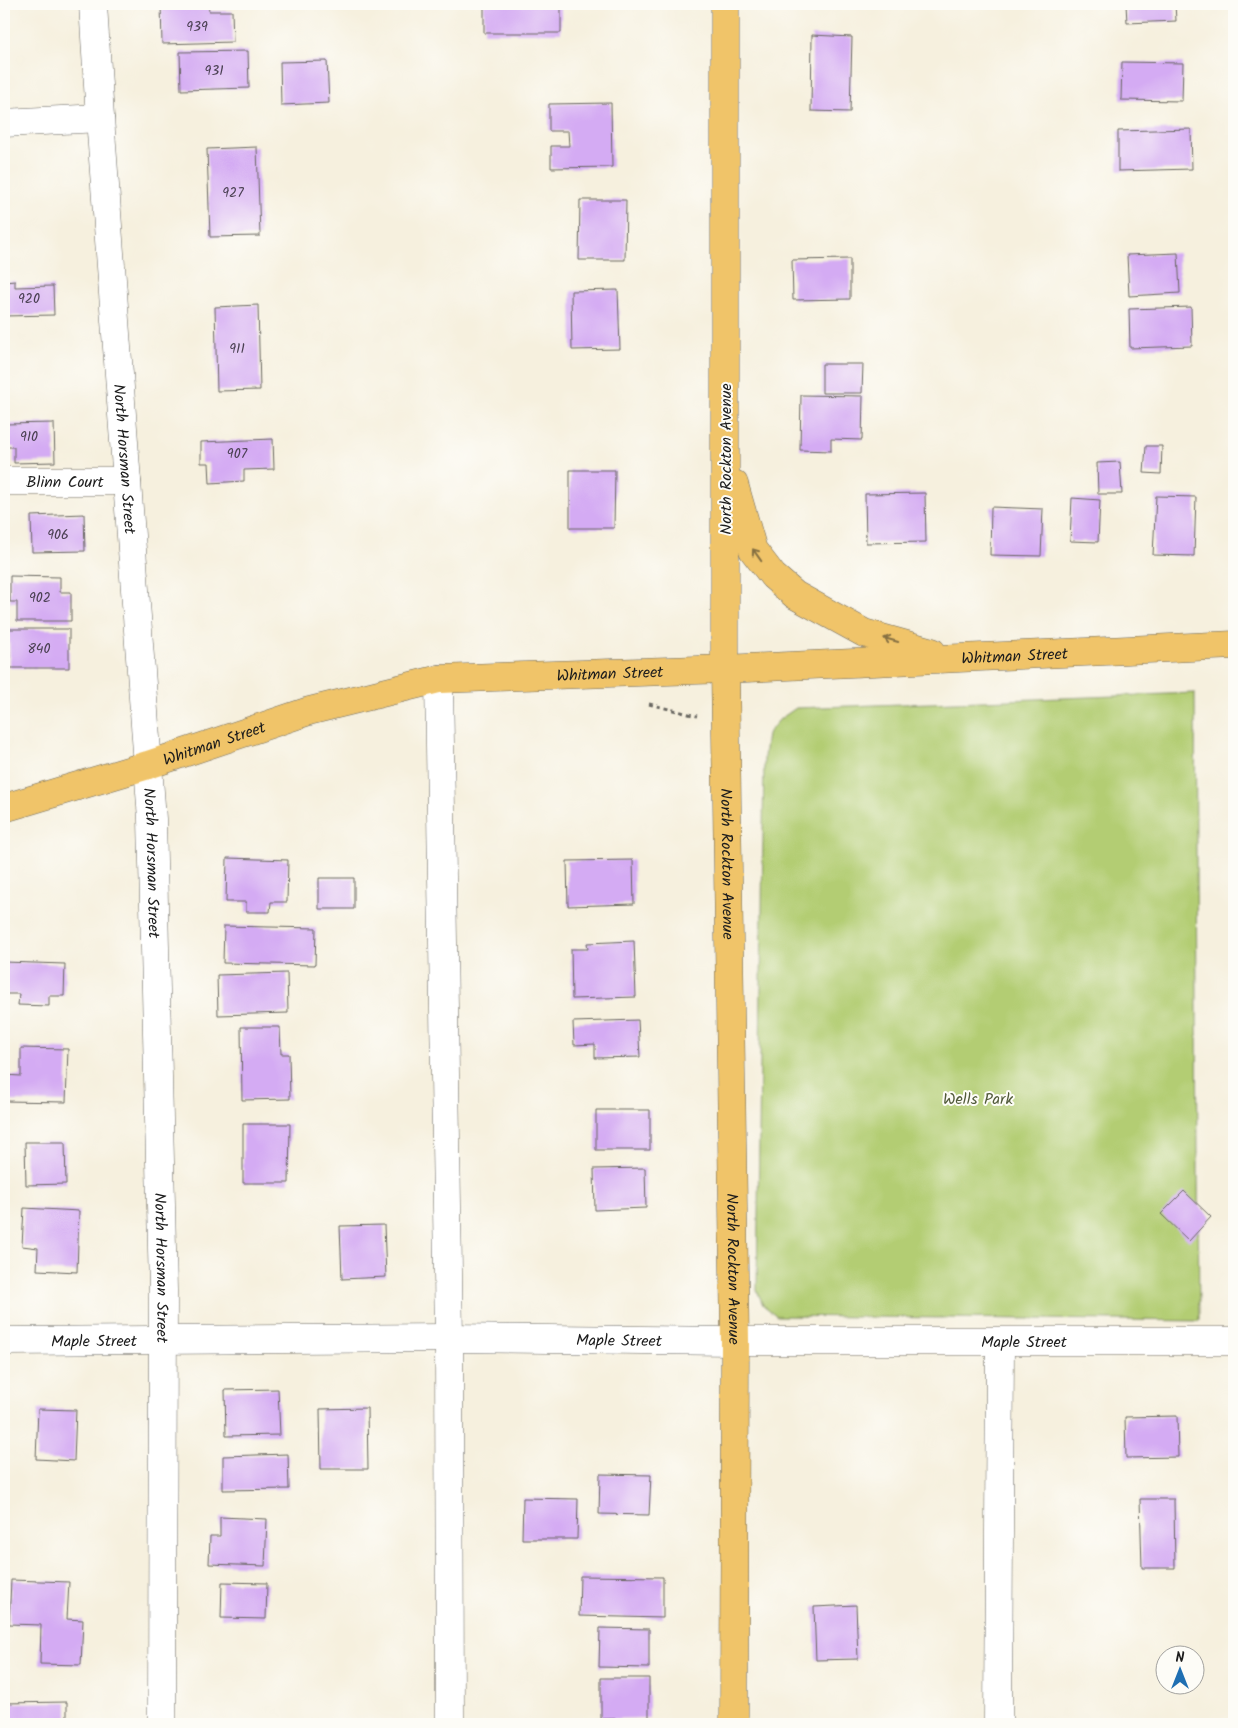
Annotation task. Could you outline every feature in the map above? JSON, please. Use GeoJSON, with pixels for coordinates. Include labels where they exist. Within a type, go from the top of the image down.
{"type":"FeatureCollection","features":[{"type":"Feature","properties":{"kind":"main road","name":"North Rockton Avenue"},"geometry":{"type":"LineString","coordinates":[[725,4],[725,669],[735,1341],[734,1724]]}},
{"type":"Feature","properties":{"kind":"main road"},"geometry":{"type":"LineString","coordinates":[[725,450],[753,550],[773,576],[795,595],[864,633],[955,658]]}},
{"type":"Feature","properties":{"kind":"main road","name":"Whitman Street"},"geometry":{"type":"LineString","coordinates":[[4,808],[148,765],[309,711],[439,679],[725,669],[1234,645]]}},
{"type":"Feature","properties":{"kind":"street","name":"North Horsman Street"},"geometry":{"type":"LineString","coordinates":[[93,4],[153,848],[163,1341],[162,1724]]}},
{"type":"Feature","properties":{"kind":"street"},"geometry":{"type":"LineString","coordinates":[[4,123],[100,118]]}},
{"type":"Feature","properties":{"kind":"street","name":"Blinn Court"},"geometry":{"type":"LineString","coordinates":[[4,481],[127,481]]}},
{"type":"Feature","properties":{"kind":"street"},"geometry":{"type":"LineString","coordinates":[[439,679],[449,1338],[450,1724]]}},
{"type":"Feature","properties":{"kind":"street","name":"Maple Street"},"geometry":{"type":"LineString","coordinates":[[4,1341],[449,1338],[735,1341],[1234,1341]]}},
{"type":"Feature","properties":{"kind":"street"},"geometry":{"type":"LineString","coordinates":[[998,1724],[1000,1342]]}},
{"type":"Feature","properties":{"kind":"path"},"geometry":{"type":"LineString","coordinates":[[641,701],[726,724]]}},
{"type":"Feature","properties":{"kind":"green space","name":"Wells Park"},"geometry":{"type":"Polygon","coordinates":[[[1195,693],[1199,1321],[777,1316],[763,1305],[757,1290],[764,757],[767,734],[780,719],[796,708],[1195,693]]]}},
{"type":"Feature","properties":{"kind":"building"},"geometry":{"type":"Polygon","coordinates":[[[161,4],[208,4],[209,11],[232,11],[233,42],[162,44],[161,4]]]}},
{"type":"Feature","properties":{"kind":"building"},"geometry":{"type":"Polygon","coordinates":[[[484,4],[561,4],[561,33],[484,33],[484,4]]]}},
{"type":"Feature","properties":{"kind":"building"},"geometry":{"type":"Polygon","coordinates":[[[1126,4],[1175,4],[1176,21],[1127,23],[1126,4]]]}},
{"type":"Feature","properties":{"kind":"building"},"geometry":{"type":"Polygon","coordinates":[[[812,35],[852,37],[850,112],[811,111],[812,35]]]}},
{"type":"Feature","properties":{"kind":"building"},"geometry":{"type":"Polygon","coordinates":[[[248,51],[249,88],[181,90],[180,52],[248,51]]]}},
{"type":"Feature","properties":{"kind":"building"},"geometry":{"type":"Polygon","coordinates":[[[327,61],[329,103],[281,105],[280,62],[327,61]]]}},
{"type":"Feature","properties":{"kind":"building"},"geometry":{"type":"Polygon","coordinates":[[[1122,62],[1183,63],[1182,101],[1121,100],[1122,62]]]}},
{"type":"Feature","properties":{"kind":"building"},"geometry":{"type":"Polygon","coordinates":[[[611,103],[612,167],[551,168],[551,146],[569,146],[568,131],[549,131],[549,104],[611,103]]]}},
{"type":"Feature","properties":{"kind":"building"},"geometry":{"type":"Polygon","coordinates":[[[1191,129],[1192,169],[1118,171],[1118,131],[1191,129]]]}},
{"type":"Feature","properties":{"kind":"building"},"geometry":{"type":"Polygon","coordinates":[[[257,147],[260,236],[210,237],[207,149],[257,147]]]}},
{"type":"Feature","properties":{"kind":"building"},"geometry":{"type":"Polygon","coordinates":[[[580,200],[626,200],[625,260],[579,260],[580,200]]]}},
{"type":"Feature","properties":{"kind":"building"},"geometry":{"type":"Polygon","coordinates":[[[1178,253],[1180,293],[1129,296],[1127,255],[1178,253]]]}},
{"type":"Feature","properties":{"kind":"building"},"geometry":{"type":"Polygon","coordinates":[[[850,259],[850,299],[793,300],[792,260],[850,259]]]}},
{"type":"Feature","properties":{"kind":"building"},"geometry":{"type":"Polygon","coordinates":[[[15,281],[15,287],[53,286],[54,315],[4,316],[4,282],[15,281]]]}},
{"type":"Feature","properties":{"kind":"building"},"geometry":{"type":"Polygon","coordinates":[[[618,290],[620,349],[572,350],[571,291],[618,290]]]}},
{"type":"Feature","properties":{"kind":"building"},"geometry":{"type":"Polygon","coordinates":[[[258,305],[260,390],[217,391],[215,307],[258,305]]]}},
{"type":"Feature","properties":{"kind":"building"},"geometry":{"type":"Polygon","coordinates":[[[1191,307],[1192,346],[1130,348],[1129,309],[1191,307]]]}},
{"type":"Feature","properties":{"kind":"building"},"geometry":{"type":"Polygon","coordinates":[[[822,364],[863,364],[862,393],[822,393],[822,364]]]}},
{"type":"Feature","properties":{"kind":"building"},"geometry":{"type":"Polygon","coordinates":[[[801,395],[863,396],[862,440],[831,439],[831,451],[800,450],[801,395]]]}},
{"type":"Feature","properties":{"kind":"building"},"geometry":{"type":"Polygon","coordinates":[[[54,423],[55,462],[14,463],[14,447],[4,447],[4,424],[54,423]]]}},
{"type":"Feature","properties":{"kind":"building"},"geometry":{"type":"Polygon","coordinates":[[[273,439],[274,469],[244,470],[244,481],[210,483],[209,463],[201,463],[201,442],[273,439]]]}},
{"type":"Feature","properties":{"kind":"building"},"geometry":{"type":"Polygon","coordinates":[[[1146,446],[1162,446],[1161,474],[1144,473],[1146,446]]]}},
{"type":"Feature","properties":{"kind":"building"},"geometry":{"type":"Polygon","coordinates":[[[1120,462],[1122,494],[1098,494],[1097,463],[1120,462]]]}},
{"type":"Feature","properties":{"kind":"building"},"geometry":{"type":"Polygon","coordinates":[[[570,470],[615,470],[614,528],[570,528],[570,470]]]}},
{"type":"Feature","properties":{"kind":"building"},"geometry":{"type":"Polygon","coordinates":[[[925,493],[926,542],[866,543],[865,494],[925,493]]]}},
{"type":"Feature","properties":{"kind":"building"},"geometry":{"type":"Polygon","coordinates":[[[1156,496],[1196,497],[1194,556],[1153,555],[1156,496]]]}},
{"type":"Feature","properties":{"kind":"building"},"geometry":{"type":"Polygon","coordinates":[[[1072,498],[1100,500],[1098,542],[1070,541],[1072,498]]]}},
{"type":"Feature","properties":{"kind":"building"},"geometry":{"type":"Polygon","coordinates":[[[991,507],[1043,509],[1041,556],[990,555],[991,507]]]}},
{"type":"Feature","properties":{"kind":"building"},"geometry":{"type":"Polygon","coordinates":[[[84,514],[85,551],[32,552],[31,516],[84,514]]]}},
{"type":"Feature","properties":{"kind":"building"},"geometry":{"type":"Polygon","coordinates":[[[10,576],[60,577],[60,592],[71,592],[71,621],[17,621],[17,602],[10,602],[10,576]]]}},
{"type":"Feature","properties":{"kind":"building"},"geometry":{"type":"Polygon","coordinates":[[[9,629],[69,629],[69,668],[10,668],[9,629]]]}},
{"type":"Feature","properties":{"kind":"building"},"geometry":{"type":"Polygon","coordinates":[[[227,858],[288,860],[287,902],[271,902],[270,912],[246,912],[246,902],[226,902],[227,858]]]}},
{"type":"Feature","properties":{"kind":"building"},"geometry":{"type":"Polygon","coordinates":[[[633,860],[634,904],[568,906],[567,861],[633,860]]]}},
{"type":"Feature","properties":{"kind":"building"},"geometry":{"type":"Polygon","coordinates":[[[319,878],[354,878],[354,909],[319,909],[319,878]]]}},
{"type":"Feature","properties":{"kind":"building"},"geometry":{"type":"Polygon","coordinates":[[[224,926],[316,928],[315,965],[223,963],[224,926]]]}},
{"type":"Feature","properties":{"kind":"building"},"geometry":{"type":"Polygon","coordinates":[[[634,941],[636,997],[572,999],[571,949],[588,949],[587,943],[634,941]]]}},
{"type":"Feature","properties":{"kind":"building"},"geometry":{"type":"Polygon","coordinates":[[[4,962],[65,964],[64,996],[49,996],[49,1006],[18,1005],[19,994],[4,994],[4,962]]]}},
{"type":"Feature","properties":{"kind":"building"},"geometry":{"type":"Polygon","coordinates":[[[287,973],[288,1013],[218,1015],[217,975],[287,973]]]}},
{"type":"Feature","properties":{"kind":"building"},"geometry":{"type":"Polygon","coordinates":[[[638,1020],[640,1057],[595,1058],[595,1044],[574,1045],[573,1022],[638,1020]]]}},
{"type":"Feature","properties":{"kind":"building"},"geometry":{"type":"Polygon","coordinates":[[[241,1027],[280,1027],[281,1054],[289,1054],[290,1099],[242,1100],[241,1027]]]}},
{"type":"Feature","properties":{"kind":"building"},"geometry":{"type":"Polygon","coordinates":[[[21,1048],[68,1049],[66,1102],[4,1101],[4,1075],[21,1076],[21,1048]]]}},
{"type":"Feature","properties":{"kind":"building"},"geometry":{"type":"Polygon","coordinates":[[[596,1110],[650,1110],[650,1150],[596,1150],[596,1110]]]}},
{"type":"Feature","properties":{"kind":"building"},"geometry":{"type":"Polygon","coordinates":[[[243,1124],[290,1124],[289,1183],[243,1183],[243,1124]]]}},
{"type":"Feature","properties":{"kind":"building"},"geometry":{"type":"Polygon","coordinates":[[[25,1142],[65,1142],[66,1184],[26,1185],[25,1142]]]}},
{"type":"Feature","properties":{"kind":"building"},"geometry":{"type":"Polygon","coordinates":[[[645,1168],[646,1208],[595,1210],[594,1169],[645,1168]]]}},
{"type":"Feature","properties":{"kind":"building"},"geometry":{"type":"Polygon","coordinates":[[[1184,1191],[1211,1217],[1189,1241],[1161,1214],[1184,1191]]]}},
{"type":"Feature","properties":{"kind":"building"},"geometry":{"type":"Polygon","coordinates":[[[24,1208],[79,1211],[77,1272],[37,1270],[38,1248],[22,1246],[24,1208]]]}},
{"type":"Feature","properties":{"kind":"building"},"geometry":{"type":"Polygon","coordinates":[[[384,1225],[386,1277],[342,1279],[340,1226],[384,1225]]]}},
{"type":"Feature","properties":{"kind":"building"},"geometry":{"type":"Polygon","coordinates":[[[278,1389],[280,1435],[226,1436],[225,1390],[278,1389]]]}},
{"type":"Feature","properties":{"kind":"building"},"geometry":{"type":"Polygon","coordinates":[[[367,1408],[368,1469],[321,1469],[320,1409],[367,1408]]]}},
{"type":"Feature","properties":{"kind":"building"},"geometry":{"type":"Polygon","coordinates":[[[38,1409],[76,1410],[74,1461],[36,1459],[38,1409]]]}},
{"type":"Feature","properties":{"kind":"building"},"geometry":{"type":"Polygon","coordinates":[[[1177,1416],[1178,1457],[1126,1458],[1125,1417],[1177,1416]]]}},
{"type":"Feature","properties":{"kind":"building"},"geometry":{"type":"Polygon","coordinates":[[[288,1454],[289,1489],[223,1490],[223,1456],[288,1454]]]}},
{"type":"Feature","properties":{"kind":"building"},"geometry":{"type":"Polygon","coordinates":[[[600,1474],[651,1475],[649,1515],[599,1514],[600,1474]]]}},
{"type":"Feature","properties":{"kind":"building"},"geometry":{"type":"Polygon","coordinates":[[[523,1498],[578,1499],[577,1539],[522,1539],[523,1498]]]}},
{"type":"Feature","properties":{"kind":"building"},"geometry":{"type":"Polygon","coordinates":[[[1140,1499],[1174,1499],[1175,1568],[1142,1568],[1140,1499]]]}},
{"type":"Feature","properties":{"kind":"building"},"geometry":{"type":"Polygon","coordinates":[[[220,1517],[267,1519],[265,1566],[209,1564],[210,1536],[220,1536],[220,1517]]]}},
{"type":"Feature","properties":{"kind":"building"},"geometry":{"type":"Polygon","coordinates":[[[580,1576],[663,1577],[663,1618],[579,1616],[580,1576]]]}},
{"type":"Feature","properties":{"kind":"building"},"geometry":{"type":"Polygon","coordinates":[[[11,1580],[69,1582],[67,1619],[83,1620],[81,1665],[40,1664],[41,1625],[9,1624],[11,1580]]]}},
{"type":"Feature","properties":{"kind":"building"},"geometry":{"type":"Polygon","coordinates":[[[222,1582],[267,1583],[266,1619],[221,1618],[222,1582]]]}},
{"type":"Feature","properties":{"kind":"building"},"geometry":{"type":"Polygon","coordinates":[[[856,1605],[858,1659],[816,1660],[814,1607],[856,1605]]]}},
{"type":"Feature","properties":{"kind":"building"},"geometry":{"type":"Polygon","coordinates":[[[600,1628],[649,1629],[649,1668],[599,1667],[600,1628]]]}},
{"type":"Feature","properties":{"kind":"building"},"geometry":{"type":"Polygon","coordinates":[[[601,1678],[649,1678],[649,1718],[601,1719],[601,1678]]]}},
{"type":"Feature","properties":{"kind":"building"},"geometry":{"type":"Polygon","coordinates":[[[67,1702],[67,1724],[4,1724],[4,1703],[67,1702]]]}}]}
